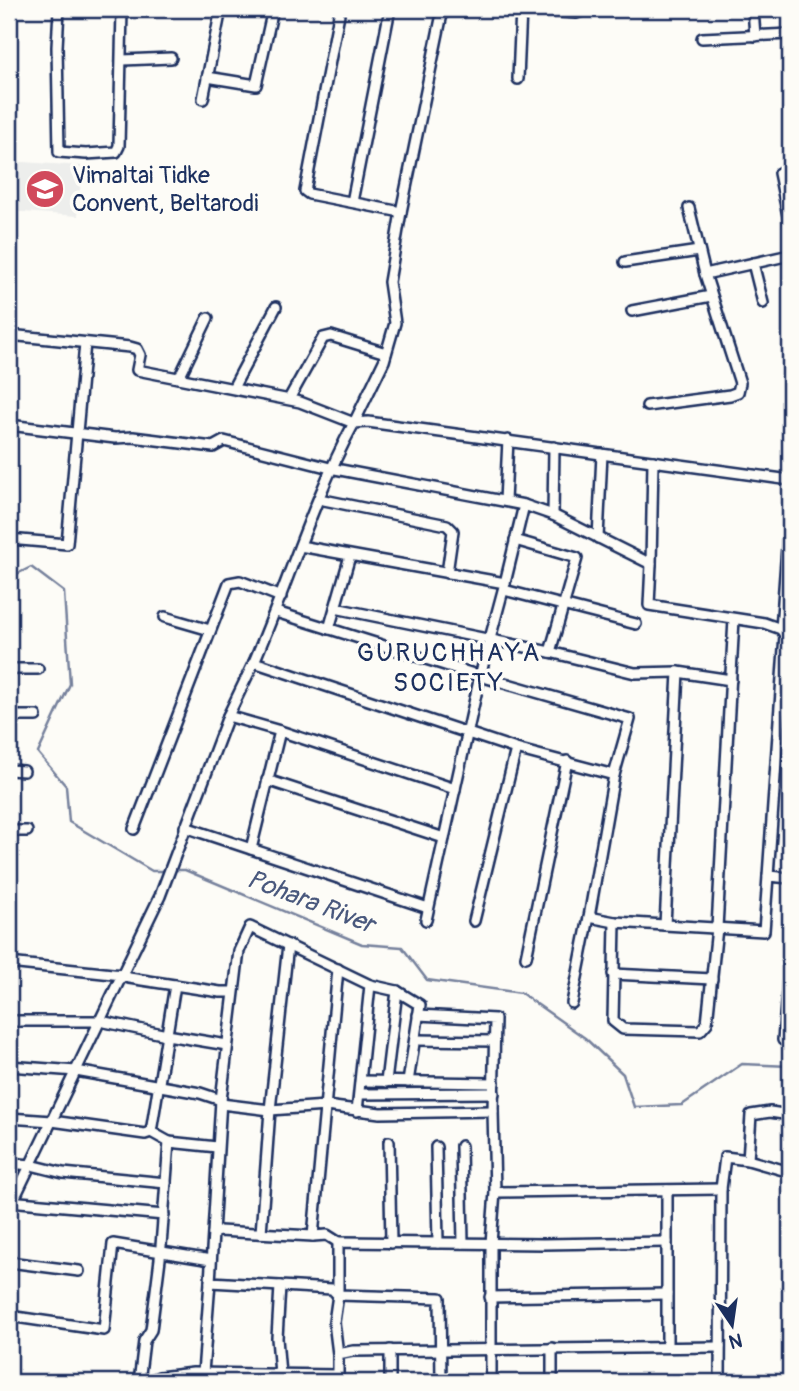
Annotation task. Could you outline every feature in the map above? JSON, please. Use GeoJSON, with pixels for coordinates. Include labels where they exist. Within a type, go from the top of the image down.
{"type":"FeatureCollection","features":[{"type":"Feature","properties":{"kind":"street"},"geometry":{"type":"LineString","coordinates":[[60,9],[57,47],[59,152],[86,154],[116,152],[119,146],[123,60],[122,9]]}},
{"type":"Feature","properties":{"kind":"street"},"geometry":{"type":"LineString","coordinates":[[203,99],[221,9]]}},
{"type":"Feature","properties":{"kind":"street"},"geometry":{"type":"LineString","coordinates":[[207,77],[256,85],[273,9]]}},
{"type":"Feature","properties":{"kind":"street"},"geometry":{"type":"LineString","coordinates":[[340,9],[305,191],[401,212]]}},
{"type":"Feature","properties":{"kind":"street"},"geometry":{"type":"LineString","coordinates":[[352,202],[390,9]]}},
{"type":"Feature","properties":{"kind":"street"},"geometry":{"type":"LineString","coordinates":[[164,1215],[11,1201],[31,1165],[160,896],[228,716],[276,612],[330,468],[386,353],[395,323],[389,282],[443,9]]}},
{"type":"Feature","properties":{"kind":"street"},"geometry":{"type":"LineString","coordinates":[[518,79],[519,9],[576,13],[588,9]]}},
{"type":"Feature","properties":{"kind":"street"},"geometry":{"type":"LineString","coordinates":[[753,9],[755,36]]}},
{"type":"Feature","properties":{"kind":"street"},"geometry":{"type":"LineString","coordinates":[[702,38],[790,34]]}},
{"type":"Feature","properties":{"kind":"street"},"geometry":{"type":"LineString","coordinates":[[123,60],[171,58]]}},
{"type":"Feature","properties":{"kind":"street"},"geometry":{"type":"LineString","coordinates":[[779,173],[790,225]]}},
{"type":"Feature","properties":{"kind":"street"},"geometry":{"type":"LineString","coordinates":[[647,405],[730,395],[738,392],[740,383],[711,296],[689,208]]}},
{"type":"Feature","properties":{"kind":"street"},"geometry":{"type":"LineString","coordinates":[[625,262],[699,251]]}},
{"type":"Feature","properties":{"kind":"street"},"geometry":{"type":"LineString","coordinates":[[705,274],[790,255]]}},
{"type":"Feature","properties":{"kind":"street"},"geometry":{"type":"LineString","coordinates":[[753,263],[763,303]]}},
{"type":"Feature","properties":{"kind":"street"},"geometry":{"type":"LineString","coordinates":[[632,311],[711,296]]}},
{"type":"Feature","properties":{"kind":"street"},"geometry":{"type":"LineString","coordinates":[[233,388],[276,307]]}},
{"type":"Feature","properties":{"kind":"street"},"geometry":{"type":"LineString","coordinates":[[179,378],[208,318]]}},
{"type":"Feature","properties":{"kind":"street"},"geometry":{"type":"LineString","coordinates":[[9,335],[137,349],[137,370],[289,399],[354,423],[368,422],[508,440],[790,480]]}},
{"type":"Feature","properties":{"kind":"street"},"geometry":{"type":"LineString","coordinates":[[289,399],[323,338],[331,335],[386,353]]}},
{"type":"Feature","properties":{"kind":"street"},"geometry":{"type":"LineString","coordinates":[[9,539],[67,544],[85,343]]}},
{"type":"Feature","properties":{"kind":"street"},"geometry":{"type":"LineString","coordinates":[[9,425],[213,447],[224,441],[330,468],[524,505],[553,515],[651,564]]}},
{"type":"Feature","properties":{"kind":"street"},"geometry":{"type":"LineString","coordinates":[[505,501],[508,440]]}},
{"type":"Feature","properties":{"kind":"street"},"geometry":{"type":"LineString","coordinates":[[553,515],[554,447]]}},
{"type":"Feature","properties":{"kind":"street"},"geometry":{"type":"LineString","coordinates":[[598,538],[601,454]]}},
{"type":"Feature","properties":{"kind":"street"},"geometry":{"type":"LineString","coordinates":[[589,917],[615,922],[764,931],[788,658],[785,635],[781,629],[764,623],[649,605],[653,461]]}},
{"type":"Feature","properties":{"kind":"street"},"geometry":{"type":"LineString","coordinates":[[318,499],[447,525],[453,531],[447,573]]}},
{"type":"Feature","properties":{"kind":"street"},"geometry":{"type":"LineString","coordinates":[[426,920],[480,676],[524,505]]}},
{"type":"Feature","properties":{"kind":"street"},"geometry":{"type":"LineString","coordinates":[[781,629],[790,506]]}},
{"type":"Feature","properties":{"kind":"street"},"geometry":{"type":"LineString","coordinates":[[515,540],[577,558],[551,652]]}},
{"type":"Feature","properties":{"kind":"street"},"geometry":{"type":"LineString","coordinates":[[300,546],[447,573],[636,624]]}},
{"type":"Feature","properties":{"kind":"street"},"geometry":{"type":"LineString","coordinates":[[329,629],[350,556]]}},
{"type":"Feature","properties":{"kind":"street"},"geometry":{"type":"LineString","coordinates":[[134,829],[229,583],[240,581],[281,597]]}},
{"type":"Feature","properties":{"kind":"street"},"geometry":{"type":"LineString","coordinates":[[335,608],[551,652],[635,673],[678,672],[730,680]]}},
{"type":"Feature","properties":{"kind":"street"},"geometry":{"type":"LineString","coordinates":[[276,612],[480,676],[630,719],[614,775],[572,1003]]}},
{"type":"Feature","properties":{"kind":"street"},"geometry":{"type":"LineString","coordinates":[[165,617],[210,630]]}},
{"type":"Feature","properties":{"kind":"street"},"geometry":{"type":"LineString","coordinates":[[615,922],[613,1021],[623,1029],[700,1031],[707,1023],[717,928],[734,619]]}},
{"type":"Feature","properties":{"kind":"street"},"geometry":{"type":"LineString","coordinates":[[254,662],[516,749],[614,775]]}},
{"type":"Feature","properties":{"kind":"street"},"geometry":{"type":"LineString","coordinates":[[9,669],[38,669]]}},
{"type":"Feature","properties":{"kind":"street"},"geometry":{"type":"LineString","coordinates":[[665,925],[678,672]]}},
{"type":"Feature","properties":{"kind":"street"},"geometry":{"type":"LineString","coordinates":[[9,716],[36,716]]}},
{"type":"Feature","properties":{"kind":"street"},"geometry":{"type":"LineString","coordinates":[[228,716],[455,789]]}},
{"type":"Feature","properties":{"kind":"street"},"geometry":{"type":"LineString","coordinates":[[251,849],[280,731]]}},
{"type":"Feature","properties":{"kind":"street"},"geometry":{"type":"LineString","coordinates":[[474,920],[516,749]]}},
{"type":"Feature","properties":{"kind":"street"},"geometry":{"type":"LineString","coordinates":[[526,957],[566,761]]}},
{"type":"Feature","properties":{"kind":"street"},"geometry":{"type":"LineString","coordinates":[[9,771],[24,771]]}},
{"type":"Feature","properties":{"kind":"street"},"geometry":{"type":"LineString","coordinates":[[267,780],[444,838]]}},
{"type":"Feature","properties":{"kind":"street"},"geometry":{"type":"LineString","coordinates":[[185,827],[428,908]]}},
{"type":"Feature","properties":{"kind":"street"},"geometry":{"type":"LineString","coordinates":[[9,831],[27,831]]}},
{"type":"Feature","properties":{"kind":"street"},"geometry":{"type":"LineString","coordinates":[[768,876],[790,878]]}},
{"type":"Feature","properties":{"kind":"street"},"geometry":{"type":"LineString","coordinates":[[203,1373],[217,1147],[227,1045],[239,951],[250,927],[370,985],[397,991],[420,1005],[408,1082]]}},
{"type":"Feature","properties":{"kind":"street"},"geometry":{"type":"LineString","coordinates":[[261,1233],[270,1110],[288,945]]}},
{"type":"Feature","properties":{"kind":"street"},"geometry":{"type":"LineString","coordinates":[[783,1040],[790,955]]}},
{"type":"Feature","properties":{"kind":"street"},"geometry":{"type":"LineString","coordinates":[[9,963],[122,975],[233,992]]}},
{"type":"Feature","properties":{"kind":"street"},"geometry":{"type":"LineString","coordinates":[[313,1236],[338,969]]}},
{"type":"Feature","properties":{"kind":"street"},"geometry":{"type":"LineString","coordinates":[[613,974],[712,979]]}},
{"type":"Feature","properties":{"kind":"street"},"geometry":{"type":"LineString","coordinates":[[151,1132],[175,985]]}},
{"type":"Feature","properties":{"kind":"street"},"geometry":{"type":"LineString","coordinates":[[356,1111],[370,985]]}},
{"type":"Feature","properties":{"kind":"street"},"geometry":{"type":"LineString","coordinates":[[386,1082],[397,991]]}},
{"type":"Feature","properties":{"kind":"street"},"geometry":{"type":"LineString","coordinates":[[418,1015],[495,1019],[491,1382]]}},
{"type":"Feature","properties":{"kind":"street"},"geometry":{"type":"LineString","coordinates":[[9,1021],[100,1021],[227,1045]]}},
{"type":"Feature","properties":{"kind":"street"},"geometry":{"type":"LineString","coordinates":[[415,1040],[494,1041]]}},
{"type":"Feature","properties":{"kind":"street"},"geometry":{"type":"LineString","coordinates":[[9,1066],[76,1070],[200,1093],[221,1102],[270,1110],[326,1106],[380,1113],[493,1111]]}},
{"type":"Feature","properties":{"kind":"street"},"geometry":{"type":"LineString","coordinates":[[361,1081],[494,1083]]}},
{"type":"Feature","properties":{"kind":"street"},"geometry":{"type":"LineString","coordinates":[[360,1094],[494,1093]]}},
{"type":"Feature","properties":{"kind":"street"},"geometry":{"type":"LineString","coordinates":[[748,1160],[751,1115],[770,1112],[790,1115]]}},
{"type":"Feature","properties":{"kind":"street"},"geometry":{"type":"LineString","coordinates":[[9,1118],[145,1134],[151,1132],[169,1142],[217,1147]]}},
{"type":"Feature","properties":{"kind":"street"},"geometry":{"type":"LineString","coordinates":[[139,1382],[144,1341],[151,1330],[161,1253],[169,1142]]}},
{"type":"Feature","properties":{"kind":"street"},"geometry":{"type":"LineString","coordinates":[[389,1142],[391,1242]]}},
{"type":"Feature","properties":{"kind":"street"},"geometry":{"type":"LineString","coordinates":[[461,1146],[463,1243]]}},
{"type":"Feature","properties":{"kind":"street"},"geometry":{"type":"LineString","coordinates":[[436,1147],[438,1243]]}},
{"type":"Feature","properties":{"kind":"street"},"geometry":{"type":"LineString","coordinates":[[720,1382],[721,1189],[725,1157],[748,1160],[790,1172]]}},
{"type":"Feature","properties":{"kind":"street"},"geometry":{"type":"LineString","coordinates":[[9,1163],[63,1173],[166,1183]]}},
{"type":"Feature","properties":{"kind":"street"},"geometry":{"type":"LineString","coordinates":[[495,1192],[721,1189]]}},
{"type":"Feature","properties":{"kind":"street"},"geometry":{"type":"LineString","coordinates":[[667,1190],[667,1346]]}},
{"type":"Feature","properties":{"kind":"street"},"geometry":{"type":"LineString","coordinates":[[213,1233],[219,1231],[327,1235],[338,1242],[667,1242]]}},
{"type":"Feature","properties":{"kind":"street"},"geometry":{"type":"LineString","coordinates":[[146,1382],[159,1377],[203,1373],[280,1374],[338,1379],[334,1322],[338,1295],[338,1242]]}},
{"type":"Feature","properties":{"kind":"street"},"geometry":{"type":"LineString","coordinates":[[9,1316],[104,1330],[113,1244],[211,1261]]}},
{"type":"Feature","properties":{"kind":"street"},"geometry":{"type":"LineString","coordinates":[[9,1262],[79,1271]]}},
{"type":"Feature","properties":{"kind":"street"},"geometry":{"type":"LineString","coordinates":[[210,1282],[332,1289],[338,1295],[440,1298],[441,1382]]}},
{"type":"Feature","properties":{"kind":"street"},"geometry":{"type":"LineString","coordinates":[[280,1286],[277,1338],[280,1374]]}},
{"type":"Feature","properties":{"kind":"street"},"geometry":{"type":"LineString","coordinates":[[490,1297],[667,1294]]}},
{"type":"Feature","properties":{"kind":"street"},"geometry":{"type":"LineString","coordinates":[[338,1354],[390,1350],[720,1347]]}},
{"type":"Feature","properties":{"kind":"street"},"geometry":{"type":"LineString","coordinates":[[552,1348],[552,1382]]}},
{"type":"Feature","properties":{"kind":"street"},"geometry":{"type":"LineString","coordinates":[[390,1350],[390,1382]]}},
{"type":"Feature","properties":{"kind":"shaded area","name":"Vimaltai Tidke Convent, Beltarodi"},"geometry":{"type":"Polygon","coordinates":[[[9,161],[82,166],[78,216],[9,211],[9,161]]]}},
{"type":"Feature","properties":{"kind":"waterway","name":"Pohara River"},"geometry":{"type":"LineString","coordinates":[[9,578],[31,567],[64,592],[70,684],[38,753],[66,786],[69,822],[152,871],[167,871]]}},
{"type":"Feature","properties":{"kind":"waterway","name":"Pohara River"},"geometry":{"type":"LineString","coordinates":[[174,870],[185,870],[362,944],[402,947],[427,980],[521,993],[585,1038],[623,1074],[634,1107],[682,1105],[742,1064],[790,1066]]}},
{"type":"Feature","properties":{"kind":"place","name":"Vimaltai Tidke Convent, Beltarodi"},"geometry":{"type":"Point","coordinates":[45,189]}},
{"type":"Feature","properties":{"kind":"district","name":"GURUCHHAYA SOCIETY"},"geometry":{"type":"Point","coordinates":[449,667]}}]}
